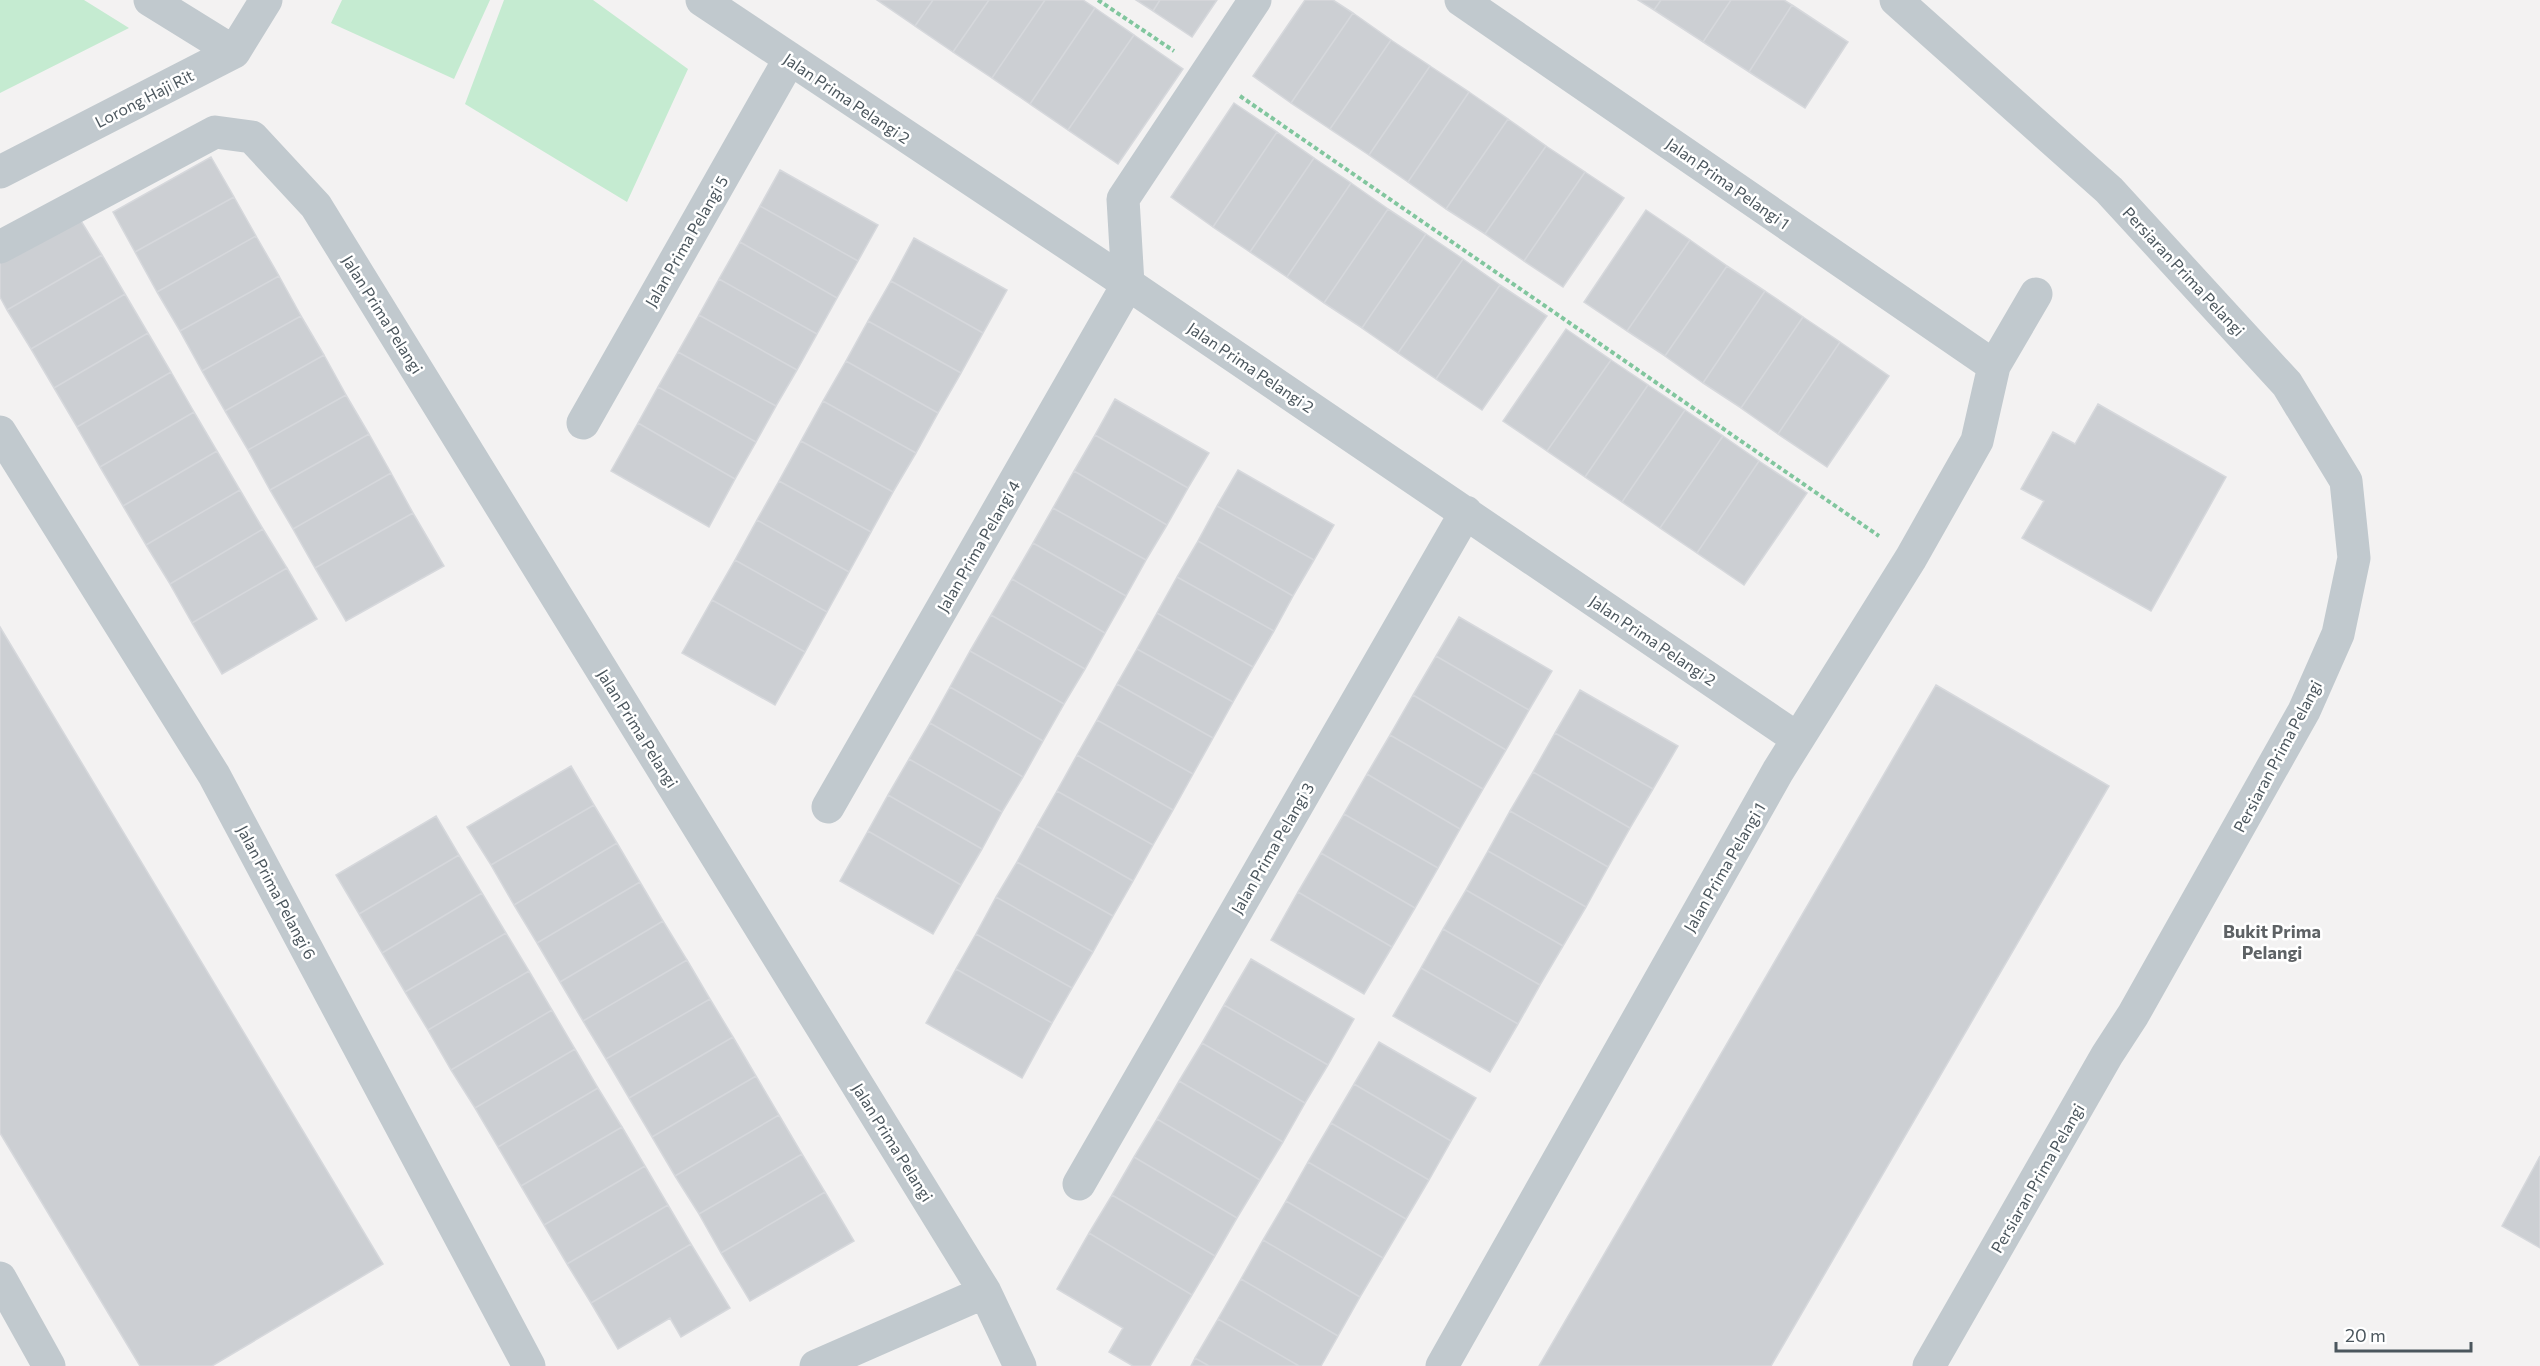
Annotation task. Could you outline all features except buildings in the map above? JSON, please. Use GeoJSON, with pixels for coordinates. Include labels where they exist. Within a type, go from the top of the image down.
{"type":"FeatureCollection","features":[{"type":"Feature","properties":{"kind":"street"},"geometry":{"type":"LineString","coordinates":[[150,0],[234,52],[266,0]]}},
{"type":"Feature","properties":{"kind":"street","name":"Jalan Prima Pelangi 2"},"geometry":{"type":"LineString","coordinates":[[702,0],[1128,284],[1798,739]]}},
{"type":"Feature","properties":{"kind":"street"},"geometry":{"type":"LineString","coordinates":[[1128,284],[1123,198],[1255,0]]}},
{"type":"Feature","properties":{"kind":"street","name":"Jalan Prima Pelangi 1"},"geometry":{"type":"LineString","coordinates":[[1461,0],[1994,366]]}},
{"type":"Feature","properties":{"kind":"street","name":"Persiaran Prima Pelangi"},"geometry":{"type":"LineString","coordinates":[[1896,0],[2109,190],[2287,384],[2346,481],[2354,558],[2338,634],[2304,711],[2133,1016],[2108,1055],[1929,1366]]}},
{"type":"Feature","properties":{"kind":"street","name":"Lorong Haji Rit"},"geometry":{"type":"LineString","coordinates":[[0,172],[234,52]]}},
{"type":"Feature","properties":{"kind":"street","name":"Jalan Prima Pelangi 5"},"geometry":{"type":"LineString","coordinates":[[583,423],[789,60]]}},
{"type":"Feature","properties":{"kind":"street","name":"Jalan Prima Pelangi"},"geometry":{"type":"LineString","coordinates":[[0,247],[215,132],[252,137],[316,206],[985,1292],[1017,1361]]}},
{"type":"Feature","properties":{"kind":"street","name":"Jalan Prima Pelangi 4"},"geometry":{"type":"LineString","coordinates":[[828,807],[1128,284]]}},
{"type":"Feature","properties":{"kind":"street","name":"Jalan Prima Pelangi 1"},"geometry":{"type":"LineString","coordinates":[[1442,1366],[1798,739],[1911,558],[1977,441],[1994,366],[2036,294]]}},
{"type":"Feature","properties":{"kind":"street","name":"Jalan Prima Pelangi 6"},"geometry":{"type":"LineString","coordinates":[[0,432],[214,775],[529,1366]]}},
{"type":"Feature","properties":{"kind":"street","name":"Jalan Prima Pelangi 3"},"geometry":{"type":"LineString","coordinates":[[1079,1184],[1466,512]]}},
{"type":"Feature","properties":{"kind":"street"},"geometry":{"type":"LineString","coordinates":[[0,1278],[49,1366]]}},
{"type":"Feature","properties":{"kind":"street"},"geometry":{"type":"LineString","coordinates":[[816,1366],[985,1292]]}},
{"type":"Feature","properties":{"kind":"path"},"geometry":{"type":"LineString","coordinates":[[1098,0],[1911,558]]}},
{"type":"Feature","properties":{"kind":"green space"},"geometry":{"type":"Polygon","coordinates":[[[0,0],[84,0],[129,28],[0,93],[0,0]]]}},
{"type":"Feature","properties":{"kind":"green space"},"geometry":{"type":"Polygon","coordinates":[[[342,0],[490,0],[454,79],[331,23],[342,0]]]}},
{"type":"Feature","properties":{"kind":"green space"},"geometry":{"type":"Polygon","coordinates":[[[504,0],[593,0],[688,69],[627,202],[465,104],[504,0]]]}},
{"type":"Feature","properties":{"kind":"district","name":"Bukit Prima Pelangi"},"geometry":{"type":"Point","coordinates":[2272,941]}}]}
